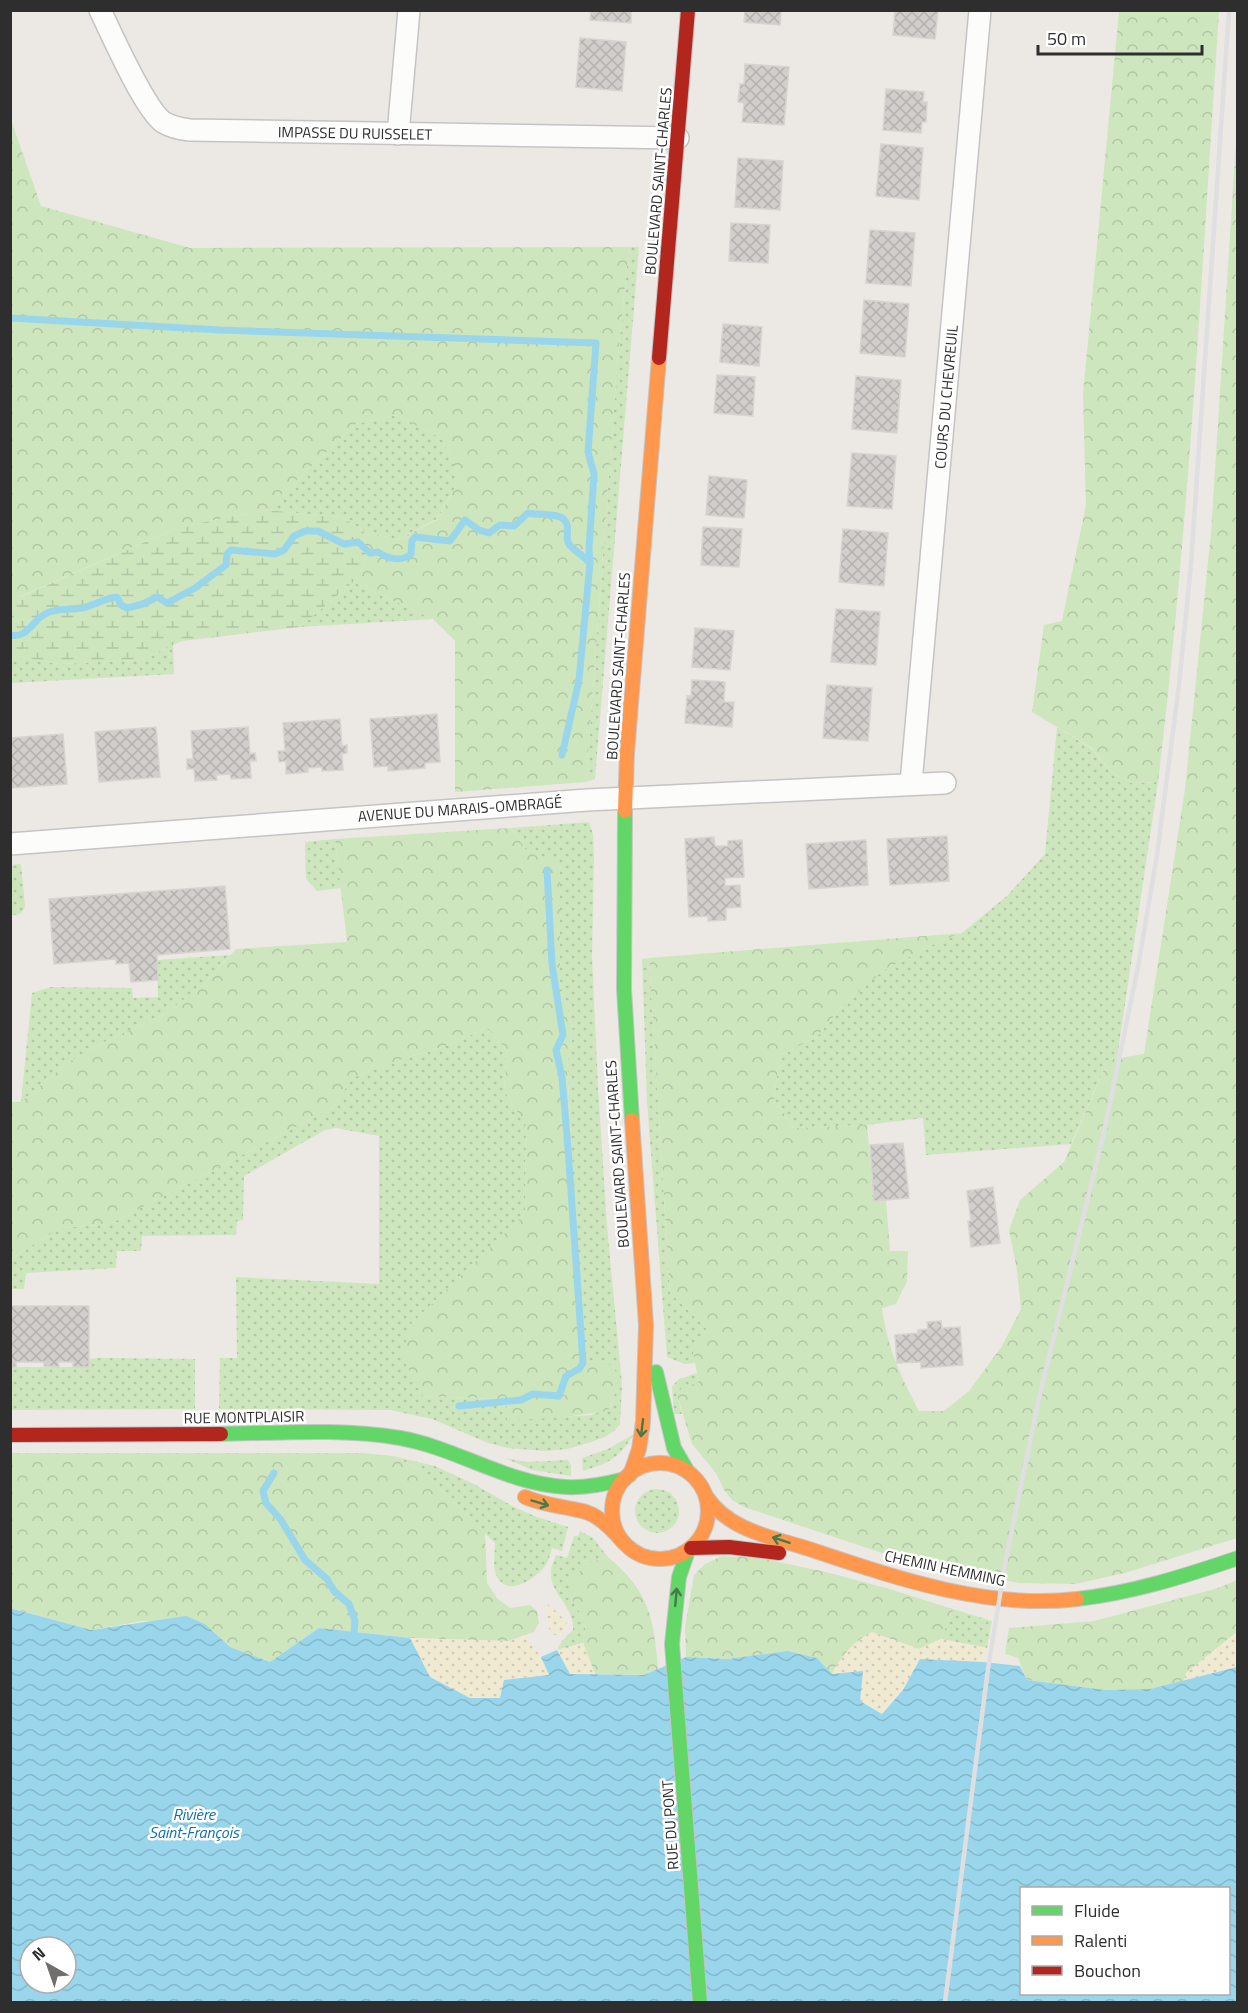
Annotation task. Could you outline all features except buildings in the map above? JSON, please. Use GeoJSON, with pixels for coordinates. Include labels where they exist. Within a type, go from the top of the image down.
{"type":"FeatureCollection","features":[{"type":"Feature","properties":{"kind":"street","name":"IMPASSE DU RUISSELET"},"geometry":{"type":"LineString","coordinates":[[100,10],[148,105],[164,122],[175,128],[678,138]]}},
{"type":"Feature","properties":{"kind":"street"},"geometry":{"type":"LineString","coordinates":[[398,134],[409,10]]}},
{"type":"Feature","properties":{"kind":"street","name":"BOULEVARD SAINT-CHARLES"},"geometry":{"type":"LineString","coordinates":[[628,1477],[639,1449],[643,1422],[646,1325],[623,980],[626,798],[641,582],[688,10]]}},
{"type":"Feature","properties":{"kind":"street","name":"COURS DU CHEVREUIL"},"geometry":{"type":"LineString","coordinates":[[911,783],[980,10]]}},
{"type":"Feature","properties":{"kind":"street","name":"AVENUE DU MARAIS-OMBRAGÉ"},"geometry":{"type":"LineString","coordinates":[[10,844],[626,798],[945,783]]}},
{"type":"Feature","properties":{"kind":"street","name":"BOULEVARD SAINT-CHARLES"},"geometry":{"type":"LineString","coordinates":[[646,1325],[670,1434],[674,1448],[688,1472]]}},
{"type":"Feature","properties":{"kind":"street","name":"RUE MONTPLAISIR"},"geometry":{"type":"LineString","coordinates":[[10,1435],[369,1433],[432,1445],[511,1476],[559,1488],[599,1486],[628,1477]]}},
{"type":"Feature","properties":{"kind":"street","name":"RUE MONTPLAISIR"},"geometry":{"type":"LineString","coordinates":[[473,1462],[501,1484],[530,1500],[595,1516],[625,1544]]}},
{"type":"Feature","properties":{"kind":"street"},"geometry":{"type":"LineString","coordinates":[[651,1572],[637,1553],[625,1544],[617,1531],[613,1517],[616,1492],[628,1477],[643,1467],[659,1463],[675,1465],[688,1472],[699,1483],[706,1496],[708,1511],[703,1534],[689,1549],[678,1577],[672,1644]]}},
{"type":"Feature","properties":{"kind":"street","name":"CHEMIN HEMMING"},"geometry":{"type":"LineString","coordinates":[[706,1496],[719,1513],[738,1525],[856,1565],[991,1597],[1046,1601],[1094,1597],[1124,1591],[1238,1558]]}},
{"type":"Feature","properties":{"kind":"street"},"geometry":{"type":"LineString","coordinates":[[637,1553],[651,1558],[665,1559],[689,1549]]}},
{"type":"Feature","properties":{"kind":"street","name":"CHEMIN HEMMING"},"geometry":{"type":"LineString","coordinates":[[689,1549],[752,1549],[856,1565]]}},
{"type":"Feature","properties":{"kind":"street"},"geometry":{"type":"LineString","coordinates":[[662,1600],[672,1644]]}},
{"type":"Feature","properties":{"kind":"street","name":"RUE DU PONT"},"geometry":{"type":"LineString","coordinates":[[672,1644],[700,2002]]}},
{"type":"Feature","properties":{"kind":"green space"},"geometry":{"type":"Polygon","coordinates":[[[1119,11],[1219,11],[1186,493],[1169,686],[1158,782],[1131,783],[1112,773],[1092,748],[1032,712],[1044,625],[1062,621],[1086,505],[1083,394],[1119,11]]]}},
{"type":"Feature","properties":{"kind":"green space"},"geometry":{"type":"Polygon","coordinates":[[[10,117],[41,206],[190,248],[629,247],[617,366],[586,782],[455,792],[455,641],[433,619],[353,582],[366,562],[364,531],[397,540],[437,520],[460,479],[443,439],[396,415],[356,424],[265,510],[179,527],[19,597],[11,597],[10,117]]]}},
{"type":"Feature","properties":{"kind":"green space"},"geometry":{"type":"Polygon","coordinates":[[[1237,125],[1237,1538],[1125,1573],[1075,1584],[1019,1583],[963,1573],[879,1552],[744,1507],[732,1500],[716,1473],[692,1444],[677,1395],[682,1387],[699,1383],[692,1347],[707,1328],[670,1293],[649,958],[962,933],[942,940],[884,970],[840,1008],[817,1037],[780,1055],[774,1098],[793,1128],[867,1125],[874,1201],[886,1200],[890,1251],[908,1251],[907,1281],[896,1304],[882,1308],[891,1349],[919,1411],[944,1411],[969,1391],[1002,1346],[1021,1309],[1017,1270],[1009,1230],[1020,1200],[1064,1162],[1108,1060],[1144,1054],[1185,789],[1211,533],[1237,125]]]}},
{"type":"Feature","properties":{"kind":"green space"},"geometry":{"type":"Polygon","coordinates":[[[629,247],[639,247],[595,779],[586,782],[617,366],[629,247]]]}},
{"type":"Feature","properties":{"kind":"green space"},"geometry":{"type":"Polygon","coordinates":[[[396,415],[443,439],[460,479],[437,519],[397,540],[364,531],[341,517],[265,510],[356,424],[396,415]]]}},
{"type":"Feature","properties":{"kind":"green space"},"geometry":{"type":"Polygon","coordinates":[[[265,510],[341,517],[364,531],[366,562],[353,582],[300,627],[182,641],[140,660],[59,664],[11,656],[11,597],[20,597],[179,527],[265,510]]]}},
{"type":"Feature","properties":{"kind":"green space"},"geometry":{"type":"Polygon","coordinates":[[[353,582],[433,619],[300,627],[353,582]]]}},
{"type":"Feature","properties":{"kind":"green space"},"geometry":{"type":"Polygon","coordinates":[[[173,645],[174,674],[11,683],[11,656],[59,664],[140,660],[173,645]]]}},
{"type":"Feature","properties":{"kind":"green space"},"geometry":{"type":"Polygon","coordinates":[[[1057,727],[1092,749],[1112,773],[1131,783],[1158,782],[1117,1058],[1108,1060],[1071,1144],[926,1155],[923,1118],[867,1125],[793,1128],[774,1098],[780,1055],[817,1037],[840,1008],[884,970],[942,940],[962,933],[1007,896],[1045,854],[1057,727]]]}},
{"type":"Feature","properties":{"kind":"green space"},"geometry":{"type":"Polygon","coordinates":[[[589,822],[593,834],[594,856],[592,956],[598,1086],[607,1226],[622,1385],[620,1424],[614,1431],[588,1443],[567,1449],[545,1451],[508,1448],[488,1443],[432,1419],[390,1410],[219,1409],[220,1358],[237,1358],[236,1277],[379,1284],[379,1136],[336,1128],[325,1130],[244,1176],[243,1220],[237,1221],[236,1235],[142,1236],[141,1251],[117,1251],[116,1268],[26,1273],[24,1289],[11,1289],[11,1259],[59,1228],[110,1224],[332,1108],[352,1078],[390,1063],[455,1043],[487,1027],[507,1051],[504,1090],[526,1126],[525,1214],[410,1325],[423,1396],[507,1399],[507,1420],[591,1415],[611,1407],[616,1387],[614,1372],[605,1361],[583,1364],[567,1063],[573,1032],[560,981],[559,907],[511,828],[589,822]]]}},
{"type":"Feature","properties":{"kind":"green space"},"geometry":{"type":"Polygon","coordinates":[[[511,828],[528,853],[560,863],[560,981],[573,1032],[567,1063],[583,1363],[606,1361],[616,1372],[615,1393],[607,1411],[558,1418],[507,1420],[506,1399],[423,1396],[402,1357],[410,1325],[525,1214],[526,1126],[504,1090],[507,1051],[487,1027],[455,1043],[390,1063],[353,1078],[332,1108],[110,1224],[59,1228],[11,1259],[11,1102],[21,1102],[67,1063],[108,1040],[165,1014],[204,984],[236,949],[347,942],[335,839],[511,828]]]}},
{"type":"Feature","properties":{"kind":"green space"},"geometry":{"type":"Polygon","coordinates":[[[335,839],[341,888],[317,891],[306,879],[305,842],[335,839]]]}},
{"type":"Feature","properties":{"kind":"green space"},"geometry":{"type":"Polygon","coordinates":[[[21,864],[25,906],[20,913],[11,915],[11,865],[21,864]]]}},
{"type":"Feature","properties":{"kind":"green space"},"geometry":{"type":"Polygon","coordinates":[[[230,955],[204,984],[165,1014],[108,1040],[67,1063],[21,1102],[32,993],[51,987],[132,988],[133,998],[158,997],[157,960],[230,955]]]}},
{"type":"Feature","properties":{"kind":"green space"},"geometry":{"type":"Polygon","coordinates":[[[649,958],[670,1293],[707,1328],[693,1347],[695,1363],[684,1364],[667,1357],[647,1102],[642,959],[649,958]]]}},
{"type":"Feature","properties":{"kind":"green space"},"geometry":{"type":"Polygon","coordinates":[[[89,1359],[195,1359],[195,1409],[11,1410],[10,1367],[89,1367],[89,1359]]]}},
{"type":"Feature","properties":{"kind":"green space"},"geometry":{"type":"Polygon","coordinates":[[[697,1373],[699,1384],[677,1395],[682,1414],[674,1414],[672,1386],[679,1379],[697,1373]]]}},
{"type":"Feature","properties":{"kind":"green space"},"geometry":{"type":"Polygon","coordinates":[[[634,1434],[613,1458],[583,1471],[582,1458],[608,1449],[634,1434]]]}},
{"type":"Feature","properties":{"kind":"green space"},"geometry":{"type":"Polygon","coordinates":[[[10,1453],[363,1453],[393,1456],[422,1471],[485,1533],[487,1583],[497,1598],[510,1608],[530,1605],[537,1611],[539,1623],[534,1632],[508,1641],[410,1638],[319,1628],[270,1662],[230,1647],[205,1624],[143,1621],[91,1630],[11,1608],[10,1453]]]}},
{"type":"Feature","properties":{"kind":"green space"},"geometry":{"type":"Polygon","coordinates":[[[393,1456],[435,1466],[474,1484],[512,1506],[568,1527],[562,1551],[552,1548],[546,1564],[524,1583],[505,1585],[495,1573],[495,1543],[422,1471],[393,1456]]]}},
{"type":"Feature","properties":{"kind":"green space"},"geometry":{"type":"Polygon","coordinates":[[[505,1458],[526,1462],[568,1460],[571,1465],[571,1476],[532,1470],[505,1458]]]}},
{"type":"Feature","properties":{"kind":"green space"},"geometry":{"type":"Polygon","coordinates":[[[657,1489],[666,1490],[673,1495],[678,1502],[678,1520],[673,1527],[666,1532],[657,1533],[648,1532],[641,1527],[636,1520],[635,1511],[636,1502],[641,1495],[648,1490],[657,1489]]]}},
{"type":"Feature","properties":{"kind":"green space"},"geometry":{"type":"Polygon","coordinates":[[[580,1531],[593,1538],[608,1557],[586,1564],[570,1596],[586,1623],[583,1643],[557,1650],[573,1630],[573,1622],[552,1581],[551,1569],[556,1555],[567,1558],[574,1536],[578,1536],[580,1531]]]}},
{"type":"Feature","properties":{"kind":"green space"},"geometry":{"type":"Polygon","coordinates":[[[722,1556],[760,1558],[826,1572],[953,1609],[941,1639],[919,1649],[892,1639],[838,1662],[832,1674],[817,1658],[787,1651],[728,1659],[686,1657],[685,1627],[694,1575],[705,1564],[722,1556]]]}},
{"type":"Feature","properties":{"kind":"green space"},"geometry":{"type":"Polygon","coordinates":[[[608,1557],[633,1582],[641,1594],[651,1620],[658,1669],[644,1675],[595,1674],[583,1643],[586,1623],[570,1596],[571,1581],[586,1564],[608,1557]]]}},
{"type":"Feature","properties":{"kind":"green space"},"geometry":{"type":"Polygon","coordinates":[[[1237,1580],[1237,1632],[1186,1673],[1184,1681],[1150,1689],[1105,1690],[1027,1680],[1018,1658],[1005,1654],[1009,1628],[1094,1621],[1215,1589],[1237,1580]]]}},
{"type":"Feature","properties":{"kind":"green space"},"geometry":{"type":"Polygon","coordinates":[[[953,1609],[992,1621],[987,1648],[941,1639],[953,1609]]]}},
{"type":"Feature","properties":{"kind":"sand"},"geometry":{"type":"Polygon","coordinates":[[[546,1603],[566,1622],[567,1627],[561,1634],[554,1635],[548,1627],[546,1603]]]}},
{"type":"Feature","properties":{"kind":"sand"},"geometry":{"type":"Polygon","coordinates":[[[872,1632],[919,1649],[941,1639],[987,1648],[983,1662],[920,1659],[903,1690],[882,1714],[860,1701],[832,1674],[849,1649],[872,1632]]]}},
{"type":"Feature","properties":{"kind":"sand"},"geometry":{"type":"Polygon","coordinates":[[[1237,1632],[1237,1667],[1184,1681],[1186,1673],[1237,1632]]]}},
{"type":"Feature","properties":{"kind":"sand"},"geometry":{"type":"Polygon","coordinates":[[[526,1635],[541,1657],[549,1675],[504,1680],[500,1698],[470,1698],[430,1677],[410,1638],[508,1641],[526,1635]]]}},
{"type":"Feature","properties":{"kind":"sand"},"geometry":{"type":"Polygon","coordinates":[[[583,1643],[595,1674],[569,1675],[557,1650],[583,1643]]]}},
{"type":"Feature","properties":{"kind":"water","name":"Rivière Saint-François"},"geometry":{"type":"Polygon","coordinates":[[[10,1608],[91,1630],[186,1616],[205,1624],[230,1647],[270,1662],[319,1628],[410,1638],[430,1677],[470,1698],[500,1698],[504,1680],[549,1675],[541,1657],[557,1650],[570,1674],[644,1675],[686,1657],[728,1659],[787,1651],[817,1658],[832,1674],[863,1671],[860,1701],[882,1714],[903,1690],[920,1659],[1020,1666],[1027,1680],[1105,1690],[1150,1689],[1237,1667],[1237,2002],[11,2002],[10,1608]]]}},
{"type":"Feature","properties":{"kind":"waterway"},"geometry":{"type":"LineString","coordinates":[[10,318],[220,330],[596,343],[588,452],[594,474],[590,563]]}},
{"type":"Feature","properties":{"kind":"waterway"},"geometry":{"type":"LineString","coordinates":[[10,635],[16,636],[25,632],[40,617],[49,612],[77,609],[112,598],[117,597],[121,605],[127,608],[157,597],[167,603],[195,588],[226,565],[227,554],[231,550],[275,554],[284,550],[294,536],[305,531],[318,531],[344,544],[358,542],[370,553],[378,552],[390,558],[399,559],[411,554],[412,541],[415,537],[450,541],[465,520],[479,530],[489,533],[500,525],[514,526],[528,513],[557,516],[567,525],[569,544],[590,563],[579,680],[562,755]]}},
{"type":"Feature","properties":{"kind":"waterway"},"geometry":{"type":"LineString","coordinates":[[459,1406],[521,1400],[533,1394],[559,1396],[566,1376],[579,1369],[583,1363],[562,1077],[556,1050],[563,1035],[552,964],[547,870]]}},
{"type":"Feature","properties":{"kind":"waterway"},"geometry":{"type":"LineString","coordinates":[[274,1473],[263,1491],[266,1503],[281,1520],[305,1560],[327,1579],[334,1591],[349,1604],[355,1621],[354,1632]]}},
{"type":"Feature","properties":{"kind":"railway"},"geometry":{"type":"LineString","coordinates":[[945,2002],[988,1669],[1005,1564],[1039,1398],[1104,1132],[1138,967],[1157,855],[1179,685],[1191,564],[1229,10]]}},
{"type":"Feature","properties":{"kind":"traffic: fast"},"geometry":{"type":"LineString","coordinates":[[625,811],[624,989],[632,1120]]}},
{"type":"Feature","properties":{"kind":"traffic: fast"},"geometry":{"type":"LineString","coordinates":[[656,1372],[674,1448],[688,1472]]}},
{"type":"Feature","properties":{"kind":"traffic: fast"},"geometry":{"type":"LineString","coordinates":[[221,1434],[311,1432],[378,1435],[442,1449],[503,1473],[544,1484],[581,1487],[625,1479]]}},
{"type":"Feature","properties":{"kind":"traffic: fast"},"geometry":{"type":"LineString","coordinates":[[688,1551],[679,1577],[672,1644],[700,2002]]}},
{"type":"Feature","properties":{"kind":"traffic: fast"},"geometry":{"type":"LineString","coordinates":[[1077,1599],[1138,1588],[1238,1558]]}},
{"type":"Feature","properties":{"kind":"traffic: slow"},"geometry":{"type":"LineString","coordinates":[[625,811],[627,753],[659,358]]}},
{"type":"Feature","properties":{"kind":"traffic: slow"},"geometry":{"type":"LineString","coordinates":[[630,1475],[639,1449],[643,1422],[646,1325],[632,1120]]}},
{"type":"Feature","properties":{"kind":"traffic: slow"},"geometry":{"type":"LineString","coordinates":[[660,1463],[678,1467],[694,1477],[704,1493],[708,1511],[704,1529],[694,1545],[678,1555],[660,1559],[642,1555],[626,1545],[616,1529],[612,1511],[616,1493],[626,1477],[642,1467],[660,1463]]}},
{"type":"Feature","properties":{"kind":"traffic: slow"},"geometry":{"type":"LineString","coordinates":[[706,1496],[727,1517],[752,1531],[907,1580],[941,1589],[1009,1600],[1077,1599]]}},
{"type":"Feature","properties":{"kind":"traffic: slow"},"geometry":{"type":"LineString","coordinates":[[525,1497],[591,1514],[606,1524],[623,1542]]}},
{"type":"Feature","properties":{"kind":"traffic: jam"},"geometry":{"type":"LineString","coordinates":[[659,358],[688,10]]}},
{"type":"Feature","properties":{"kind":"traffic: jam"},"geometry":{"type":"LineString","coordinates":[[10,1435],[221,1434]]}},
{"type":"Feature","properties":{"kind":"traffic: jam"},"geometry":{"type":"LineString","coordinates":[[691,1548],[729,1547],[779,1553]]}}]}
